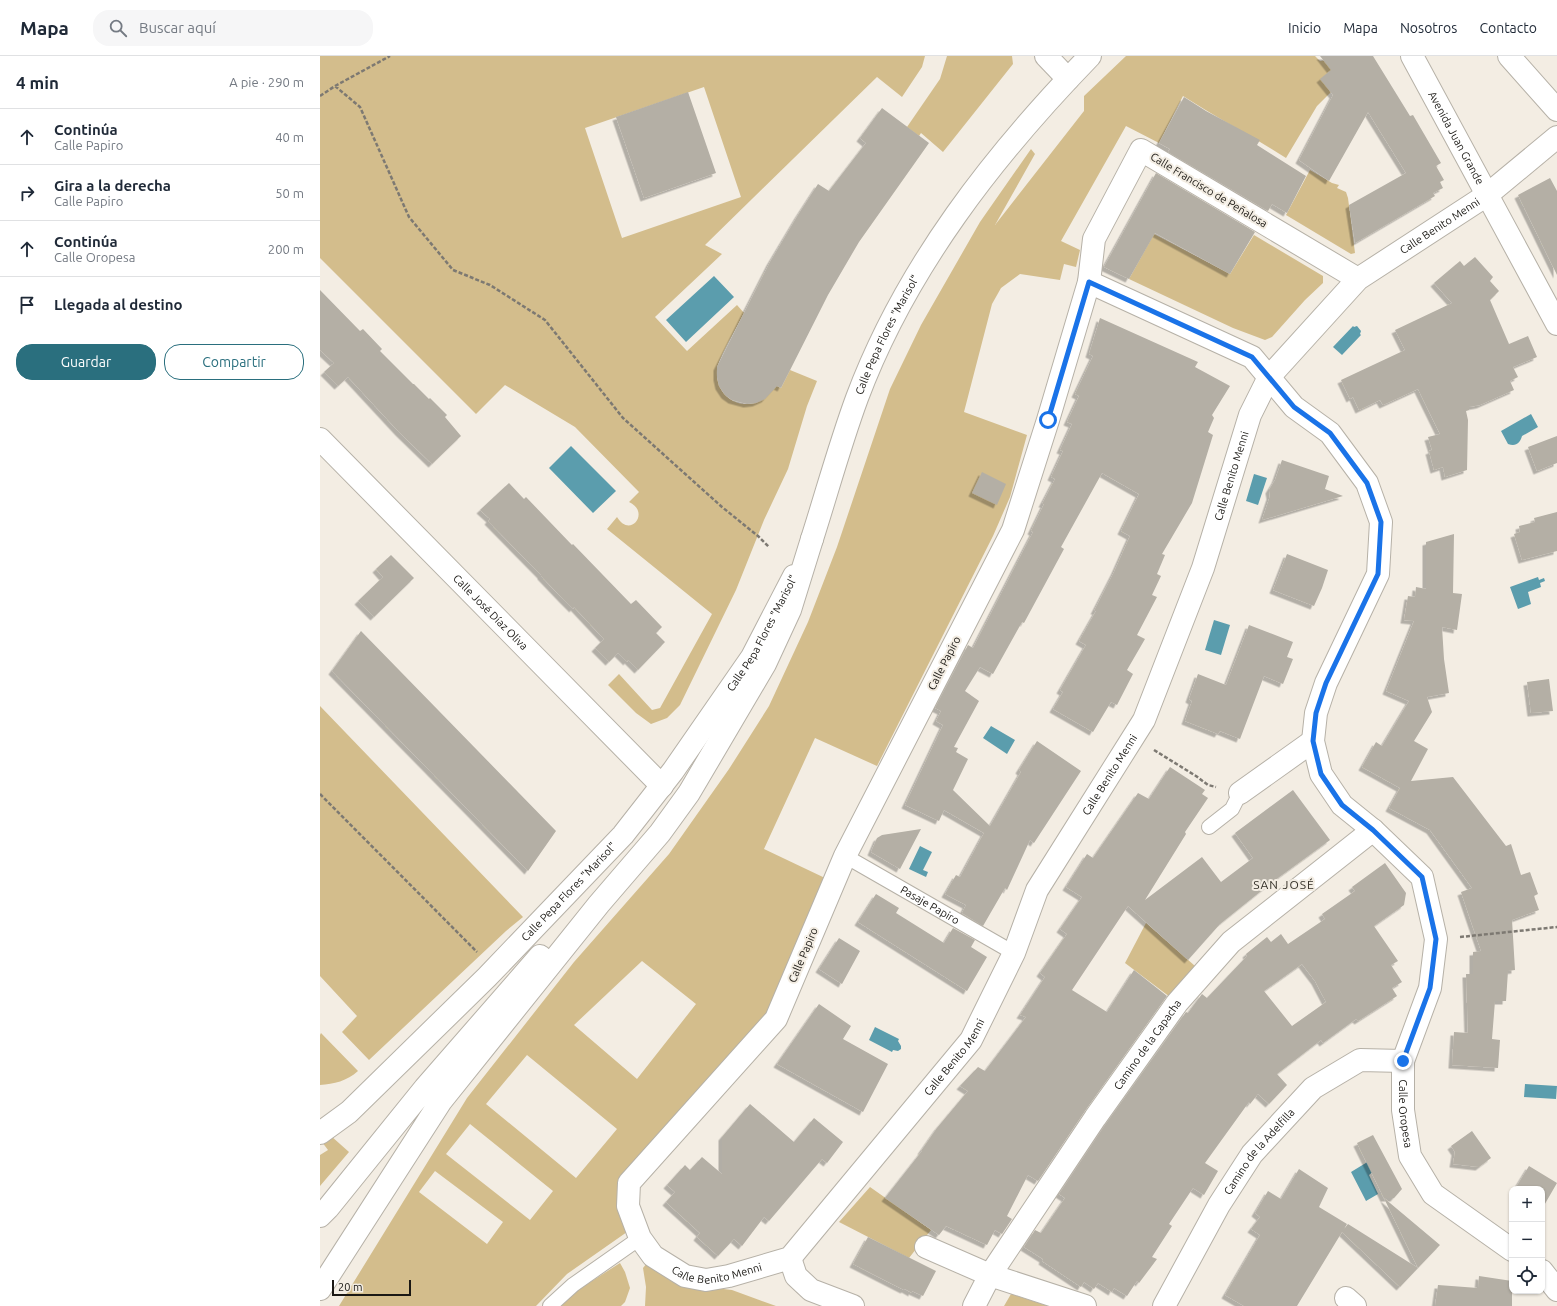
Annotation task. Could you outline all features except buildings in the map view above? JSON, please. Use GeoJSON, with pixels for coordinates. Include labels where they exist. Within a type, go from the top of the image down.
{"type":"FeatureCollection","features":[{"type":"Feature","properties":{"kind":"main road"},"geometry":{"type":"LineString","coordinates":[[1046,56],[1068,79]]}},
{"type":"Feature","properties":{"kind":"main road","name":"Calle Pepa Flores \"Marisol\""},"geometry":{"type":"LineString","coordinates":[[320,1133],[349,1112],[487,977],[623,835],[662,786],[704,728],[752,657],[812,539],[858,397],[886,332],[917,274],[959,210],[1016,136],[1090,56]]}},
{"type":"Feature","properties":{"kind":"main road","name":"Avenida Juan Grande"},"geometry":{"type":"LineString","coordinates":[[1412,56],[1557,324]]}},
{"type":"Feature","properties":{"kind":"main road"},"geometry":{"type":"LineString","coordinates":[[1509,56],[1557,110]]}},
{"type":"Feature","properties":{"kind":"main road","name":"Calle Benito Menni"},"geometry":{"type":"LineString","coordinates":[[629,1184],[628,1206],[640,1238],[653,1256],[686,1276],[706,1280],[729,1276],[790,1258],[971,1040],[1014,953],[1037,890],[1144,720],[1203,568],[1250,415],[1269,377],[1358,279],[1487,195],[1557,136]]}},
{"type":"Feature","properties":{"kind":"main road","name":"Calle Francisco de Peñalosa"},"geometry":{"type":"LineString","coordinates":[[1089,282],[1094,239],[1141,150],[1358,279]]}},
{"type":"Feature","properties":{"kind":"main road"},"geometry":{"type":"LineString","coordinates":[[1089,282],[1252,357],[1269,377]]}},
{"type":"Feature","properties":{"kind":"main road","name":"Calle Papiro"},"geometry":{"type":"LineString","coordinates":[[629,1184],[776,1019],[845,856],[1013,530],[1048,420],[1089,282]]}},
{"type":"Feature","properties":{"kind":"main road","name":"Calle Oropesa"},"geometry":{"type":"LineString","coordinates":[[1269,377],[1294,407],[1330,433],[1367,483],[1381,522],[1378,574],[1326,683],[1316,713],[1313,741],[1321,774],[1342,805],[1373,830],[1422,877],[1436,939],[1430,988],[1403,1061],[1402,1110],[1410,1156],[1433,1194],[1509,1248]]}},
{"type":"Feature","properties":{"kind":"main road","name":"Calle José Díaz Oliva"},"geometry":{"type":"LineString","coordinates":[[320,439],[662,786]]}},
{"type":"Feature","properties":{"kind":"main road"},"geometry":{"type":"LineString","coordinates":[[320,1289],[441,1102],[594,910],[660,833],[690,793],[765,664],[790,610],[812,539]]}},
{"type":"Feature","properties":{"kind":"main road"},"geometry":{"type":"LineString","coordinates":[[1240,793],[1313,741]]}},
{"type":"Feature","properties":{"kind":"main road"},"geometry":{"type":"LineString","coordinates":[[320,1216],[425,1088],[516,982],[690,793]]}},
{"type":"Feature","properties":{"kind":"main road","name":"Camino de la Capacha"},"geometry":{"type":"LineString","coordinates":[[974,1306],[990,1275],[1095,1118],[1177,1003],[1231,942],[1373,830]]}},
{"type":"Feature","properties":{"kind":"main road","name":"Camino de la Adelfilla"},"geometry":{"type":"LineString","coordinates":[[1164,1306],[1218,1205],[1252,1154],[1312,1088],[1360,1060],[1403,1061]]}},
{"type":"Feature","properties":{"kind":"main road"},"geometry":{"type":"LineString","coordinates":[[926,1247],[990,1275],[1085,1306]]}},
{"type":"Feature","properties":{"kind":"main road"},"geometry":{"type":"LineString","coordinates":[[790,1258],[796,1276],[810,1290],[853,1306]]}},
{"type":"Feature","properties":{"kind":"main road"},"geometry":{"type":"LineString","coordinates":[[1545,1275],[1557,1290]]}},
{"type":"Feature","properties":{"kind":"lane"},"geometry":{"type":"LineString","coordinates":[[1209,827],[1232,809],[1240,793]]}},
{"type":"Feature","properties":{"kind":"lane","name":"Pasaje Papiro"},"geometry":{"type":"LineString","coordinates":[[845,856],[1014,953]]}},
{"type":"Feature","properties":{"kind":"lane"},"geometry":{"type":"LineString","coordinates":[[550,1306],[573,1285],[640,1238]]}},
{"type":"Feature","properties":{"kind":"path"},"geometry":{"type":"LineString","coordinates":[[320,96],[335,86],[390,56]]}},
{"type":"Feature","properties":{"kind":"path"},"geometry":{"type":"LineString","coordinates":[[335,86],[360,107],[408,217],[453,270],[490,285],[545,320],[623,418],[769,547]]}},
{"type":"Feature","properties":{"kind":"path"},"geometry":{"type":"LineString","coordinates":[[1153,749],[1204,782]]}},
{"type":"Feature","properties":{"kind":"path"},"geometry":{"type":"LineString","coordinates":[[320,794],[481,955]]}},
{"type":"Feature","properties":{"kind":"path"},"geometry":{"type":"LineString","coordinates":[[1436,939],[1557,927]]}},
{"type":"Feature","properties":{"kind":"shaded area"},"geometry":{"type":"Polygon","coordinates":[[[320,56],[925,56],[922,67],[902,97],[877,77],[705,245],[722,254],[655,317],[687,351],[737,305],[744,313],[721,357],[717,369],[720,388],[733,401],[746,404],[756,403],[775,385],[781,388],[790,370],[817,381],[807,406],[788,469],[764,520],[736,590],[680,705],[667,718],[651,724],[636,713],[608,685],[619,674],[652,710],[660,708],[712,614],[607,529],[617,517],[622,523],[627,525],[632,525],[636,522],[638,512],[635,506],[629,502],[639,492],[575,427],[505,385],[476,414],[320,258],[320,56]],[[704,87],[585,128],[622,238],[741,197],[704,87]]]}},
{"type":"Feature","properties":{"kind":"shaded area"},"geometry":{"type":"Polygon","coordinates":[[[947,56],[1012,56],[1013,64],[943,152],[921,133],[919,136],[907,127],[940,79],[947,56]]]}},
{"type":"Feature","properties":{"kind":"shaded area"},"geometry":{"type":"Polygon","coordinates":[[[1126,56],[1315,56],[1320,61],[1327,60],[1333,72],[1329,72],[1321,79],[1331,92],[1317,106],[1286,158],[1183,96],[1159,143],[1126,126],[1061,241],[1080,250],[1076,267],[1064,264],[1060,280],[1020,274],[1001,288],[992,304],[964,412],[1027,435],[1010,497],[993,536],[877,766],[815,738],[764,849],[825,878],[766,1018],[619,1193],[619,1215],[627,1232],[567,1274],[536,1306],[339,1306],[467,1098],[574,962],[669,854],[729,769],[769,706],[808,622],[837,547],[890,389],[921,325],[980,222],[1031,149],[1035,154],[995,225],[1084,111],[1084,96],[1126,56]],[[642,961],[574,1025],[637,1079],[696,1004],[642,961]],[[527,1055],[486,1104],[576,1178],[617,1129],[527,1055]],[[470,1124],[446,1154],[530,1220],[553,1191],[470,1124]],[[435,1171],[419,1192],[487,1244],[503,1222],[435,1171]]]}},
{"type":"Feature","properties":{"kind":"shaded area"},"geometry":{"type":"Polygon","coordinates":[[[1310,170],[1332,183],[1339,185],[1337,188],[1346,192],[1355,253],[1351,254],[1286,215],[1310,170]]]}},
{"type":"Feature","properties":{"kind":"shaded area"},"geometry":{"type":"Polygon","coordinates":[[[1154,234],[1230,274],[1254,235],[1323,276],[1323,283],[1305,300],[1272,337],[1265,340],[1233,328],[1129,279],[1154,234]]]}},
{"type":"Feature","properties":{"kind":"shaded area"},"geometry":{"type":"Polygon","coordinates":[[[320,706],[523,917],[506,931],[369,1060],[342,1032],[357,1016],[320,976],[320,706]]]}},
{"type":"Feature","properties":{"kind":"shaded area"},"geometry":{"type":"Polygon","coordinates":[[[1146,923],[1195,966],[1170,997],[1125,963],[1146,923]]]}},
{"type":"Feature","properties":{"kind":"shaded area"},"geometry":{"type":"Polygon","coordinates":[[[321,1033],[358,1071],[340,1081],[320,1085],[321,1033]]]}},
{"type":"Feature","properties":{"kind":"shaded area"},"geometry":{"type":"Polygon","coordinates":[[[331,1136],[349,1152],[320,1186],[320,1155],[328,1150],[322,1142],[331,1136]]]}},
{"type":"Feature","properties":{"kind":"shaded area"},"geometry":{"type":"Polygon","coordinates":[[[870,1187],[931,1230],[909,1258],[839,1222],[870,1187]]]}},
{"type":"Feature","properties":{"kind":"shaded area"},"geometry":{"type":"Polygon","coordinates":[[[620,1263],[625,1272],[630,1288],[625,1302],[621,1306],[560,1306],[578,1290],[620,1263]]]}},
{"type":"Feature","properties":{"kind":"shaded area"},"geometry":{"type":"Polygon","coordinates":[[[647,1263],[689,1285],[732,1290],[776,1306],[645,1306],[646,1287],[643,1268],[647,1263]]]}},
{"type":"Feature","properties":{"kind":"shaded area"},"geometry":{"type":"Polygon","coordinates":[[[1011,1294],[1048,1306],[1004,1306],[1011,1294]]]}},
{"type":"Feature","properties":{"kind":"water"},"geometry":{"type":"Polygon","coordinates":[[[714,276],[734,297],[686,342],[666,320],[714,276]]]}},
{"type":"Feature","properties":{"kind":"water"},"geometry":{"type":"Polygon","coordinates":[[[1353,326],[1357,326],[1361,331],[1361,335],[1342,355],[1333,347],[1353,326]]]}},
{"type":"Feature","properties":{"kind":"water"},"geometry":{"type":"Polygon","coordinates":[[[1531,414],[1538,427],[1522,436],[1517,444],[1508,444],[1501,431],[1531,414]]]}},
{"type":"Feature","properties":{"kind":"water"},"geometry":{"type":"Polygon","coordinates":[[[571,446],[616,491],[593,513],[549,468],[571,446]]]}},
{"type":"Feature","properties":{"kind":"water"},"geometry":{"type":"Polygon","coordinates":[[[1254,474],[1267,478],[1258,505],[1246,501],[1254,474]]]}},
{"type":"Feature","properties":{"kind":"water"},"geometry":{"type":"Polygon","coordinates":[[[1538,577],[1539,580],[1544,578],[1545,581],[1540,583],[1541,587],[1528,592],[1531,604],[1518,609],[1510,587],[1538,577]]]}},
{"type":"Feature","properties":{"kind":"water"},"geometry":{"type":"Polygon","coordinates":[[[1214,620],[1230,625],[1221,655],[1205,650],[1214,620]]]}},
{"type":"Feature","properties":{"kind":"water"},"geometry":{"type":"Polygon","coordinates":[[[991,726],[1015,740],[1007,754],[983,738],[991,726]]]}},
{"type":"Feature","properties":{"kind":"water"},"geometry":{"type":"Polygon","coordinates":[[[920,846],[932,852],[923,870],[928,872],[926,877],[909,869],[920,846]]]}},
{"type":"Feature","properties":{"kind":"water"},"geometry":{"type":"Polygon","coordinates":[[[875,1027],[899,1039],[898,1041],[901,1049],[898,1051],[893,1050],[892,1052],[869,1040],[875,1027]]]}},
{"type":"Feature","properties":{"kind":"water"},"geometry":{"type":"Polygon","coordinates":[[[1525,1084],[1557,1086],[1556,1099],[1524,1097],[1525,1084]]]}},
{"type":"Feature","properties":{"kind":"water"},"geometry":{"type":"Polygon","coordinates":[[[1374,1158],[1380,1166],[1369,1175],[1378,1194],[1366,1201],[1351,1172],[1374,1158]]]}},
{"type":"Feature","properties":{"kind":"district","name":"SAN JOSÉ"},"geometry":{"type":"Point","coordinates":[1284,885]}},
{"type":"Feature","properties":{"kind":"route"},"geometry":{"type":"LineString","coordinates":[[1048,420],[1089,282],[1252,357],[1294,407],[1330,433],[1367,483],[1381,522],[1378,574],[1326,683],[1316,713],[1313,741],[1321,774],[1342,805],[1373,830],[1422,877],[1436,939],[1430,988],[1403,1061]]}}]}
